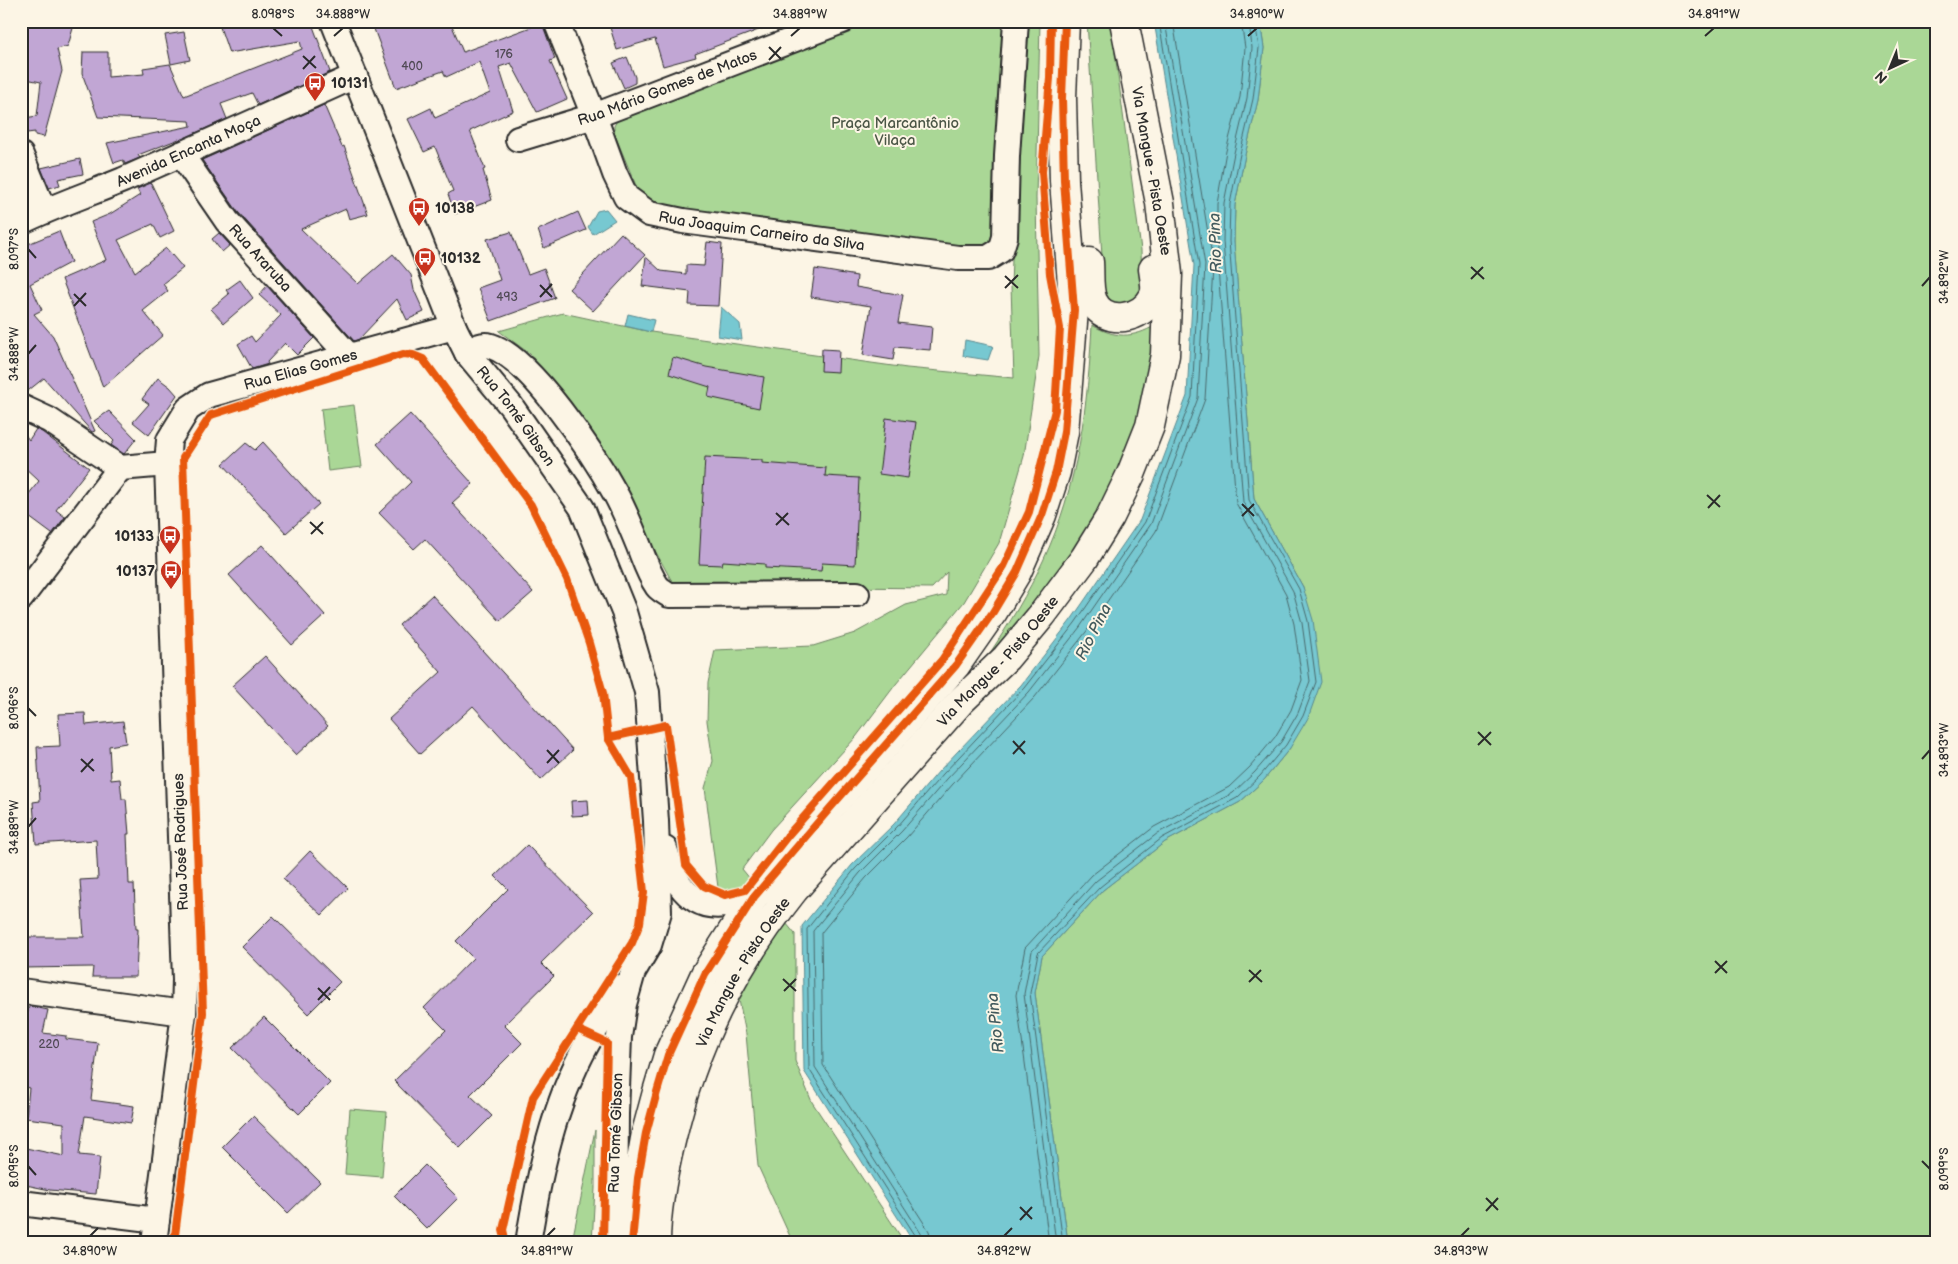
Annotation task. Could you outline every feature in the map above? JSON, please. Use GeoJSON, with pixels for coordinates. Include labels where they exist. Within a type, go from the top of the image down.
{"type":"FeatureCollection","features":[{"type":"Feature","properties":{"kind":"main road"},"geometry":{"type":"LineString","coordinates":[[632,1243],[637,1186],[646,1133],[668,1055],[705,974],[754,897],[785,881],[956,665],[993,612],[1016,572],[1042,515],[1056,472],[1064,432],[1074,310],[1064,181],[1062,98],[1065,21]]}},
{"type":"Feature","properties":{"kind":"main road"},"geometry":{"type":"LineString","coordinates":[[1072,21],[1091,293],[1097,307],[1110,316],[1129,317],[1139,313],[1149,304],[1155,294],[1146,134]]}},
{"type":"Feature","properties":{"kind":"main road","name":"Via Mangue - Pista Oeste"},"geometry":{"type":"LineString","coordinates":[[656,1243],[662,1176],[679,1104],[699,1047],[730,985],[774,914],[785,881],[961,701],[1006,658],[1042,615],[1084,559],[1110,518],[1132,474],[1150,426],[1165,355],[1168,274],[1160,202],[1124,21]]}},
{"type":"Feature","properties":{"kind":"street","name":"Rua Tomé Gibson"},"geometry":{"type":"LineString","coordinates":[[333,21],[454,327],[467,354],[511,406],[582,508],[624,612],[647,692],[656,821],[659,912],[649,945],[633,972],[624,1004],[620,1037],[616,1114],[615,1243]]}},
{"type":"Feature","properties":{"kind":"street","name":"Rua Joaquim Carneiro da Silva"},"geometry":{"type":"LineString","coordinates":[[556,21],[594,116],[614,174],[626,197],[649,214],[693,222],[958,258],[988,258],[1001,250],[1005,237],[1007,156],[1016,21]]}},
{"type":"Feature","properties":{"kind":"street","name":"Rua Mário Gomes de Matos"},"geometry":{"type":"LineString","coordinates":[[518,139],[594,116],[790,31],[842,21]]}},
{"type":"Feature","properties":{"kind":"street","name":"Avenida Encanta Moça"},"geometry":{"type":"LineString","coordinates":[[21,222],[44,211],[100,190],[355,76]]}},
{"type":"Feature","properties":{"kind":"street","name":"Rua Araruba"},"geometry":{"type":"LineString","coordinates":[[181,154],[227,221],[349,356]]}},
{"type":"Feature","properties":{"kind":"street"},"geometry":{"type":"LineString","coordinates":[[21,155],[44,211]]}},
{"type":"Feature","properties":{"kind":"street","name":"Rua Elias Gomes"},"geometry":{"type":"LineString","coordinates":[[169,440],[188,409],[209,395],[454,327]]}},
{"type":"Feature","properties":{"kind":"street"},"geometry":{"type":"LineString","coordinates":[[467,354],[477,346],[490,346],[505,353],[527,372],[554,403],[589,451],[611,486],[648,570],[658,587],[669,595],[857,594]]}},
{"type":"Feature","properties":{"kind":"street"},"geometry":{"type":"LineString","coordinates":[[21,407],[49,420],[120,468],[168,464]]}},
{"type":"Feature","properties":{"kind":"street","name":"Rua José Rodrigues"},"geometry":{"type":"LineString","coordinates":[[154,1243],[184,1013],[185,980],[184,899],[168,464],[169,440]]}},
{"type":"Feature","properties":{"kind":"street"},"geometry":{"type":"LineString","coordinates":[[21,598],[120,468]]}},
{"type":"Feature","properties":{"kind":"street","name":"Rua Tomé Gibson"},"geometry":{"type":"LineString","coordinates":[[656,821],[674,877],[687,894],[700,903],[717,907],[737,904],[754,897]]}},
{"type":"Feature","properties":{"kind":"street"},"geometry":{"type":"LineString","coordinates":[[528,1243],[538,1181],[550,1135],[564,1096],[586,1046],[633,972]]}},
{"type":"Feature","properties":{"kind":"street"},"geometry":{"type":"LineString","coordinates":[[21,991],[184,1013]]}},
{"type":"Feature","properties":{"kind":"street"},"geometry":{"type":"LineString","coordinates":[[21,1203],[156,1220]]}},
{"type":"Feature","properties":{"kind":"green space","name":"Praça Marcantônio Vilaça"},"geometry":{"type":"Polygon","coordinates":[[[871,21],[1014,21],[998,235],[984,253],[664,208],[645,197],[637,188],[614,133],[614,126],[620,115],[871,21]]]}},
{"type":"Feature","properties":{"kind":"green space"},"geometry":{"type":"Polygon","coordinates":[[[1021,21],[1040,21],[1036,198],[1039,356],[1024,456],[999,543],[964,602],[896,684],[856,737],[771,830],[742,869],[795,934],[795,1061],[812,1102],[905,1243],[793,1243],[758,1166],[746,1034],[722,918],[705,788],[713,761],[707,721],[708,683],[715,650],[813,646],[855,633],[906,605],[946,595],[947,572],[932,588],[674,585],[587,427],[530,354],[499,331],[563,313],[651,332],[907,368],[1014,378],[1011,286],[1021,21]]]}},
{"type":"Feature","properties":{"kind":"green space"},"geometry":{"type":"Polygon","coordinates":[[[1087,21],[1110,21],[1111,23],[1141,250],[1141,295],[1123,303],[1114,302],[1110,299],[1104,287],[1087,21]]]}},
{"type":"Feature","properties":{"kind":"green space"},"geometry":{"type":"Polygon","coordinates":[[[1260,21],[1937,21],[1937,1243],[1068,1243],[1035,993],[1042,956],[1103,890],[1165,842],[1240,802],[1264,780],[1290,748],[1303,587],[1254,499],[1234,242],[1235,205],[1258,100],[1264,48],[1260,21]]]}},
{"type":"Feature","properties":{"kind":"green space"},"geometry":{"type":"Polygon","coordinates":[[[1092,325],[1108,332],[1131,335],[1156,325],[1146,391],[1133,436],[1119,471],[1083,536],[1039,596],[990,653],[1037,573],[1055,533],[1065,504],[1073,475],[1084,415],[1092,325]]]}},
{"type":"Feature","properties":{"kind":"green space"},"geometry":{"type":"Polygon","coordinates":[[[354,405],[362,467],[328,471],[321,409],[354,405]]]}},
{"type":"Feature","properties":{"kind":"green space"},"geometry":{"type":"Polygon","coordinates":[[[350,1109],[387,1112],[382,1177],[345,1174],[350,1109]]]}},
{"type":"Feature","properties":{"kind":"green space"},"geometry":{"type":"Polygon","coordinates":[[[595,1130],[595,1188],[592,1243],[570,1243],[572,1241],[595,1130]]]}},
{"type":"Feature","properties":{"kind":"water","name":"Rio Pina"},"geometry":{"type":"Polygon","coordinates":[[[1154,21],[1260,21],[1264,48],[1258,100],[1235,205],[1234,242],[1254,499],[1303,587],[1313,620],[1321,682],[1308,718],[1290,748],[1264,780],[1240,802],[1165,842],[1103,890],[1042,956],[1035,993],[1068,1243],[914,1243],[804,1071],[802,926],[852,865],[894,824],[939,771],[1021,685],[1071,620],[1140,520],[1187,396],[1194,265],[1154,21]]]}},
{"type":"Feature","properties":{"kind":"water"},"geometry":{"type":"Polygon","coordinates":[[[606,209],[615,220],[593,234],[588,227],[597,211],[606,209]]]}},
{"type":"Feature","properties":{"kind":"water"},"geometry":{"type":"Polygon","coordinates":[[[721,307],[740,324],[742,340],[718,336],[721,307]]]}},
{"type":"Feature","properties":{"kind":"water"},"geometry":{"type":"Polygon","coordinates":[[[628,314],[654,320],[651,332],[625,326],[628,314]]]}},
{"type":"Feature","properties":{"kind":"water"},"geometry":{"type":"Polygon","coordinates":[[[965,340],[993,346],[988,360],[963,356],[965,340]]]}},
{"type":"Feature","properties":{"kind":"building"},"geometry":{"type":"Polygon","coordinates":[[[21,21],[75,21],[68,46],[57,49],[62,71],[44,137],[35,135],[35,132],[27,133],[25,118],[37,116],[41,82],[21,78],[21,21]]]}},
{"type":"Feature","properties":{"kind":"building"},"geometry":{"type":"Polygon","coordinates":[[[237,21],[311,21],[330,72],[258,105],[252,93],[221,104],[227,119],[180,140],[138,155],[140,158],[125,164],[123,160],[114,163],[107,143],[191,126],[190,121],[98,117],[82,73],[83,52],[108,52],[108,77],[144,74],[143,68],[170,64],[184,96],[302,49],[300,41],[229,53],[220,27],[237,21]]]}},
{"type":"Feature","properties":{"kind":"building"},"geometry":{"type":"Polygon","coordinates":[[[371,21],[450,21],[463,52],[542,23],[555,59],[550,61],[567,99],[537,112],[511,63],[499,67],[513,111],[470,131],[485,169],[483,170],[492,200],[455,214],[448,194],[453,191],[435,147],[424,152],[408,119],[431,108],[435,118],[490,93],[479,62],[446,77],[443,71],[396,88],[371,21]]]}},
{"type":"Feature","properties":{"kind":"building"},"geometry":{"type":"Polygon","coordinates":[[[608,21],[777,21],[777,23],[695,54],[696,57],[663,66],[655,39],[617,50],[608,21]]]}},
{"type":"Feature","properties":{"kind":"building"},"geometry":{"type":"Polygon","coordinates":[[[184,32],[190,60],[171,64],[165,35],[184,32]]]}},
{"type":"Feature","properties":{"kind":"building"},"geometry":{"type":"Polygon","coordinates":[[[627,57],[635,77],[635,83],[624,88],[613,63],[627,57]]]}},
{"type":"Feature","properties":{"kind":"building"},"geometry":{"type":"Polygon","coordinates":[[[324,105],[342,147],[344,146],[368,214],[349,219],[346,209],[301,229],[358,284],[393,254],[411,275],[414,290],[424,312],[407,320],[397,299],[359,339],[354,341],[238,212],[202,160],[324,105]]]}},
{"type":"Feature","properties":{"kind":"building"},"geometry":{"type":"Polygon","coordinates":[[[80,159],[83,174],[58,179],[60,185],[49,188],[41,168],[80,159]]]}},
{"type":"Feature","properties":{"kind":"building"},"geometry":{"type":"Polygon","coordinates":[[[151,183],[174,231],[160,238],[153,224],[118,240],[135,272],[166,248],[183,268],[163,284],[168,291],[143,311],[163,335],[103,387],[62,279],[106,260],[91,222],[110,214],[140,195],[137,189],[151,183]]]}},
{"type":"Feature","properties":{"kind":"building"},"geometry":{"type":"Polygon","coordinates":[[[578,212],[586,230],[544,248],[538,230],[578,212]]]}},
{"type":"Feature","properties":{"kind":"building"},"geometry":{"type":"Polygon","coordinates":[[[59,231],[71,262],[30,284],[42,310],[34,314],[53,336],[95,431],[92,432],[44,378],[24,394],[21,394],[21,247],[59,231]]]}},
{"type":"Feature","properties":{"kind":"building"},"geometry":{"type":"Polygon","coordinates":[[[511,232],[528,274],[544,268],[555,298],[491,321],[478,288],[500,280],[487,239],[511,232]]]}},
{"type":"Feature","properties":{"kind":"building"},"geometry":{"type":"Polygon","coordinates":[[[219,233],[230,245],[222,252],[212,239],[219,233]]]}},
{"type":"Feature","properties":{"kind":"building"},"geometry":{"type":"Polygon","coordinates":[[[621,233],[645,255],[593,311],[569,289],[621,233]]]}},
{"type":"Feature","properties":{"kind":"building"},"geometry":{"type":"Polygon","coordinates":[[[707,242],[722,244],[718,306],[689,305],[690,292],[642,286],[646,257],[661,271],[686,274],[686,265],[704,266],[707,242]]]}},
{"type":"Feature","properties":{"kind":"building"},"geometry":{"type":"Polygon","coordinates":[[[815,269],[857,276],[856,287],[903,295],[898,323],[932,327],[930,350],[895,347],[893,360],[863,355],[871,306],[811,297],[815,269]]]}},
{"type":"Feature","properties":{"kind":"building"},"geometry":{"type":"Polygon","coordinates":[[[240,280],[253,298],[224,323],[211,309],[229,294],[226,290],[240,280]]]}},
{"type":"Feature","properties":{"kind":"building"},"geometry":{"type":"Polygon","coordinates":[[[267,286],[314,338],[297,355],[285,343],[267,362],[268,364],[252,369],[238,344],[251,336],[255,342],[281,315],[259,295],[267,286]]]}},
{"type":"Feature","properties":{"kind":"building"},"geometry":{"type":"Polygon","coordinates":[[[822,349],[839,350],[838,372],[821,371],[822,349]]]}},
{"type":"Feature","properties":{"kind":"building"},"geometry":{"type":"Polygon","coordinates":[[[673,357],[706,367],[764,377],[759,408],[708,397],[710,387],[669,374],[673,357]]]}},
{"type":"Feature","properties":{"kind":"building"},"geometry":{"type":"Polygon","coordinates":[[[158,378],[177,395],[149,435],[133,422],[149,404],[142,399],[158,378]]]}},
{"type":"Feature","properties":{"kind":"building"},"geometry":{"type":"Polygon","coordinates":[[[109,411],[136,439],[124,454],[111,445],[114,441],[94,421],[109,411]]]}},
{"type":"Feature","properties":{"kind":"building"},"geometry":{"type":"Polygon","coordinates":[[[410,414],[473,484],[452,503],[533,592],[500,621],[425,539],[414,549],[379,513],[411,482],[377,444],[410,414]]]}},
{"type":"Feature","properties":{"kind":"building"},"geometry":{"type":"Polygon","coordinates":[[[886,418],[916,422],[908,478],[879,474],[886,418]]]}},
{"type":"Feature","properties":{"kind":"building"},"geometry":{"type":"Polygon","coordinates":[[[21,429],[29,440],[36,429],[42,432],[89,468],[56,510],[65,517],[52,534],[21,511],[21,504],[39,481],[21,464],[21,429]]]}},
{"type":"Feature","properties":{"kind":"building"},"geometry":{"type":"Polygon","coordinates":[[[263,442],[319,504],[286,533],[223,464],[246,443],[255,450],[263,442]]]}},
{"type":"Feature","properties":{"kind":"building"},"geometry":{"type":"Polygon","coordinates":[[[705,457],[762,460],[762,463],[826,468],[825,476],[859,478],[855,565],[822,563],[821,571],[765,568],[765,564],[723,561],[722,565],[699,564],[705,457]]]}},
{"type":"Feature","properties":{"kind":"building"},"geometry":{"type":"Polygon","coordinates":[[[262,545],[325,615],[292,645],[229,575],[262,545]]]}},
{"type":"Feature","properties":{"kind":"building"},"geometry":{"type":"Polygon","coordinates":[[[432,595],[573,750],[541,780],[473,706],[420,754],[389,719],[441,672],[399,625],[432,595]]]}},
{"type":"Feature","properties":{"kind":"building"},"geometry":{"type":"Polygon","coordinates":[[[265,656],[328,726],[296,755],[232,686],[265,656]]]}},
{"type":"Feature","properties":{"kind":"building"},"geometry":{"type":"Polygon","coordinates":[[[85,713],[86,725],[123,721],[126,743],[109,746],[111,780],[120,779],[122,799],[126,799],[129,834],[127,834],[129,884],[134,884],[136,929],[138,929],[136,977],[92,977],[93,967],[21,968],[21,937],[84,937],[80,880],[98,879],[96,840],[36,844],[33,802],[40,801],[37,747],[60,746],[58,714],[85,713]]]}},
{"type":"Feature","properties":{"kind":"building"},"geometry":{"type":"Polygon","coordinates":[[[588,800],[589,815],[572,816],[571,801],[588,800]]]}},
{"type":"Feature","properties":{"kind":"building"},"geometry":{"type":"Polygon","coordinates":[[[527,845],[593,912],[541,963],[554,976],[504,1025],[522,1043],[470,1095],[492,1116],[460,1148],[394,1081],[446,1030],[424,1008],[473,958],[456,941],[508,889],[495,876],[527,845]]]}},
{"type":"Feature","properties":{"kind":"building"},"geometry":{"type":"Polygon","coordinates":[[[310,851],[348,888],[322,915],[283,879],[310,851]]]}},
{"type":"Feature","properties":{"kind":"building"},"geometry":{"type":"Polygon","coordinates":[[[273,916],[340,982],[308,1014],[242,947],[273,916]]]}},
{"type":"Feature","properties":{"kind":"building"},"geometry":{"type":"Polygon","coordinates":[[[29,1006],[48,1010],[43,1033],[66,1036],[66,1039],[98,1043],[91,1100],[134,1106],[131,1123],[85,1116],[79,1155],[100,1157],[96,1194],[50,1190],[21,1184],[21,1147],[64,1156],[64,1123],[26,1118],[29,1088],[21,1086],[21,1046],[29,1006]]]}},
{"type":"Feature","properties":{"kind":"building"},"geometry":{"type":"Polygon","coordinates":[[[264,1017],[330,1083],[299,1114],[232,1048],[264,1017]]]}},
{"type":"Feature","properties":{"kind":"building"},"geometry":{"type":"Polygon","coordinates":[[[253,1116],[320,1182],[288,1213],[222,1147],[253,1116]]]}},
{"type":"Feature","properties":{"kind":"building"},"geometry":{"type":"Polygon","coordinates":[[[425,1165],[458,1198],[427,1229],[394,1196],[425,1165]]]}},
{"type":"Feature","properties":{"kind":"cycle path"},"geometry":{"type":"LineString","coordinates":[[608,738],[666,725],[686,865],[704,886],[725,895],[745,890],[789,834],[942,660],[1004,566],[1029,512],[1055,410],[1060,328],[1050,274],[1042,172],[1050,78],[1051,21]]}},
{"type":"Feature","properties":{"kind":"cycle path"},"geometry":{"type":"LineString","coordinates":[[632,1243],[638,1178],[646,1133],[657,1092],[668,1055],[705,974],[754,897],[956,665],[993,612],[1017,572],[1042,515],[1056,472],[1064,432],[1074,310],[1064,181],[1062,98],[1065,21]]}},
{"type":"Feature","properties":{"kind":"cycle path"},"geometry":{"type":"LineString","coordinates":[[174,1243],[203,1013],[183,458],[211,415],[403,354],[423,359],[531,505],[567,579],[589,643],[603,693],[608,738],[631,777],[644,892],[640,923],[632,943],[533,1097],[503,1230],[506,1243]]}},
{"type":"Feature","properties":{"kind":"cycle path"},"geometry":{"type":"LineString","coordinates":[[577,1029],[607,1043],[603,1243]]}},
{"type":"Feature","properties":{"kind":"place","name":"10131"},"geometry":{"type":"Point","coordinates":[315,102]}},
{"type":"Feature","properties":{"kind":"place","name":"10138"},"geometry":{"type":"Point","coordinates":[419,227]}},
{"type":"Feature","properties":{"kind":"place","name":"10132"},"geometry":{"type":"Point","coordinates":[425,277]}},
{"type":"Feature","properties":{"kind":"place","name":"10133"},"geometry":{"type":"Point","coordinates":[170,555]}},
{"type":"Feature","properties":{"kind":"place","name":"10137"},"geometry":{"type":"Point","coordinates":[171,590]}}]}
